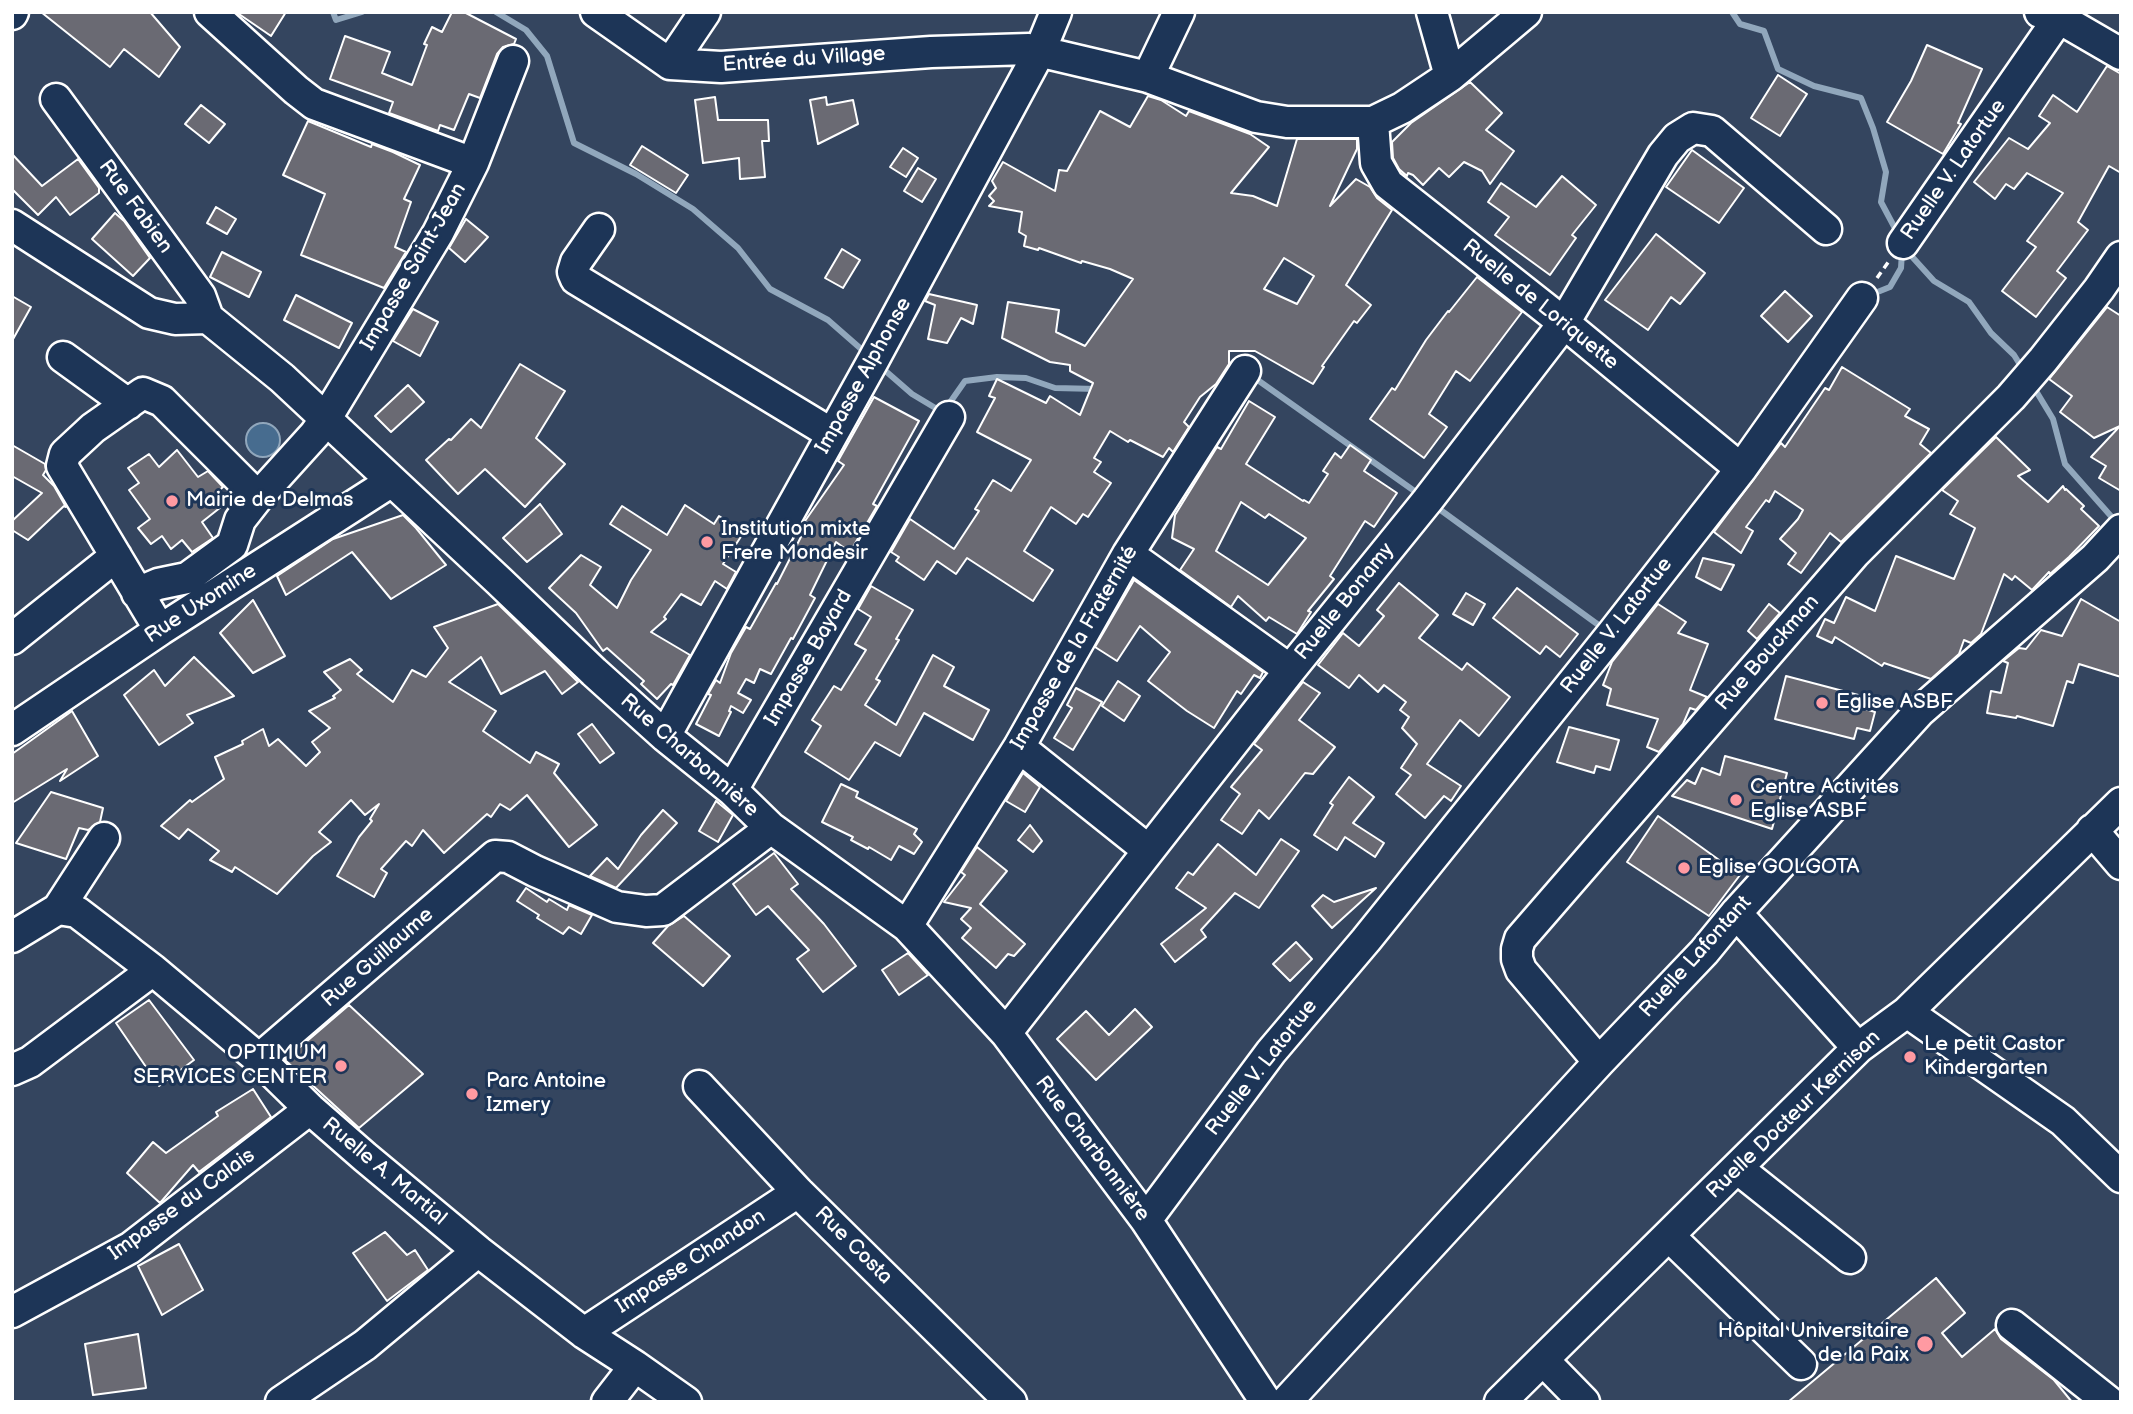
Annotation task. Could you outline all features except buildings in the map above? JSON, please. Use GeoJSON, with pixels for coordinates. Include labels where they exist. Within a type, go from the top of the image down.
{"type":"FeatureCollection","features":[{"type":"Feature","properties":{"kind":"street","name":"Impasse Saint-Jean"},"geometry":{"type":"LineString","coordinates":[[138,593],[158,584],[187,579],[232,545],[240,520],[325,420],[438,233],[473,163],[314,104],[210,12]]}},
{"type":"Feature","properties":{"kind":"street"},"geometry":{"type":"LineString","coordinates":[[596,12],[670,64],[705,12]]}},
{"type":"Feature","properties":{"kind":"street","name":"Impasse Alphonse"},"geometry":{"type":"LineString","coordinates":[[665,736],[832,434],[1056,12]]}},
{"type":"Feature","properties":{"kind":"street"},"geometry":{"type":"LineString","coordinates":[[1148,77],[1179,12]]}},
{"type":"Feature","properties":{"kind":"street"},"geometry":{"type":"LineString","coordinates":[[1432,12],[1450,76]]}},
{"type":"Feature","properties":{"kind":"street"},"geometry":{"type":"LineString","coordinates":[[1373,122],[1402,108],[1450,76],[1526,12]]}},
{"type":"Feature","properties":{"kind":"street"},"geometry":{"type":"LineString","coordinates":[[2054,14],[2121,54]]}},
{"type":"Feature","properties":{"kind":"street","name":"Ruelle V. Latortue"},"geometry":{"type":"LineString","coordinates":[[1903,243],[2054,14]]}},
{"type":"Feature","properties":{"kind":"street","name":"Entrée du Village"},"geometry":{"type":"LineString","coordinates":[[670,64],[721,67],[931,52],[1034,50],[1148,77],[1256,117],[1287,122],[1373,122]]}},
{"type":"Feature","properties":{"kind":"street"},"geometry":{"type":"LineString","coordinates":[[473,163],[513,61]]}},
{"type":"Feature","properties":{"kind":"street","name":"Rue Fabien"},"geometry":{"type":"LineString","coordinates":[[56,99],[200,296],[208,318]]}},
{"type":"Feature","properties":{"kind":"street","name":"Ruelle de Loriquette"},"geometry":{"type":"LineString","coordinates":[[1373,122],[1376,163],[1388,184],[1564,323],[1741,469]]}},
{"type":"Feature","properties":{"kind":"street","name":"Ruelle Bonamy"},"geometry":{"type":"LineString","coordinates":[[1006,1033],[1290,670],[1427,501],[1564,323],[1663,155],[1677,138],[1693,128],[1712,131],[1826,229]]}},
{"type":"Feature","properties":{"kind":"street"},"geometry":{"type":"LineString","coordinates":[[12,225],[149,313],[175,319],[208,318]]}},
{"type":"Feature","properties":{"kind":"street"},"geometry":{"type":"LineString","coordinates":[[599,229],[576,262],[572,272],[576,279],[832,434]]}},
{"type":"Feature","properties":{"kind":"street","name":"Rue Bouckman"},"geometry":{"type":"LineString","coordinates":[[1599,1062],[1521,970],[1517,959],[1520,939],[1854,554],[2110,294],[2121,257]]}},
{"type":"Feature","properties":{"kind":"street","name":"Ruelle V. Latortue"},"geometry":{"type":"LineString","coordinates":[[1146,1220],[1271,1052],[1366,940],[1741,469],[1862,298]]}},
{"type":"Feature","properties":{"kind":"street","name":"Rue Charbonnière"},"geometry":{"type":"LineString","coordinates":[[208,318],[282,378],[665,736],[732,790],[771,828],[907,926],[1006,1033],[1146,1220],[1266,1402]]}},
{"type":"Feature","properties":{"kind":"street"},"geometry":{"type":"LineString","coordinates":[[63,356],[128,404]]}},
{"type":"Feature","properties":{"kind":"street","name":"Impasse de la Fraternité"},"geometry":{"type":"LineString","coordinates":[[907,926],[1019,747],[1128,554],[1245,371]]}},
{"type":"Feature","properties":{"kind":"street"},"geometry":{"type":"LineString","coordinates":[[160,630],[62,466],[65,454],[93,428],[143,393],[162,401],[258,497]]}},
{"type":"Feature","properties":{"kind":"street","name":"Impasse Bayard"},"geometry":{"type":"LineString","coordinates":[[732,790],[949,417]]}},
{"type":"Feature","properties":{"kind":"street","name":"Rue Uxomine"},"geometry":{"type":"LineString","coordinates":[[12,730],[160,630],[392,481]]}},
{"type":"Feature","properties":{"kind":"street","name":"Ruelle Lafontant"},"geometry":{"type":"LineString","coordinates":[[1286,1402],[1704,952],[1736,913],[1920,711],[2095,558],[2121,530]]}},
{"type":"Feature","properties":{"kind":"street"},"geometry":{"type":"LineString","coordinates":[[1128,554],[1290,670]]}},
{"type":"Feature","properties":{"kind":"street"},"geometry":{"type":"LineString","coordinates":[[12,639],[116,556]]}},
{"type":"Feature","properties":{"kind":"street"},"geometry":{"type":"LineString","coordinates":[[1019,747],[1148,850]]}},
{"type":"Feature","properties":{"kind":"street","name":"Ruelle Docteur Kernisan"},"geometry":{"type":"LineString","coordinates":[[1500,1402],[1858,1048],[1908,1012],[2121,803]]}},
{"type":"Feature","properties":{"kind":"street","name":"Rue Guillaume"},"geometry":{"type":"LineString","coordinates":[[259,1059],[495,856],[508,857],[535,872],[617,906],[646,911],[663,910],[771,828]]}},
{"type":"Feature","properties":{"kind":"street"},"geometry":{"type":"LineString","coordinates":[[2092,830],[2121,864]]}},
{"type":"Feature","properties":{"kind":"street"},"geometry":{"type":"LineString","coordinates":[[12,937],[58,909],[104,838]]}},
{"type":"Feature","properties":{"kind":"street","name":"Ruelle A. Martial"},"geometry":{"type":"LineString","coordinates":[[58,909],[77,912],[153,970],[259,1059],[310,1109],[478,1251],[584,1333],[686,1402]]}},
{"type":"Feature","properties":{"kind":"street"},"geometry":{"type":"LineString","coordinates":[[1736,913],[1858,1048]]}},
{"type":"Feature","properties":{"kind":"street"},"geometry":{"type":"LineString","coordinates":[[12,1070],[30,1062],[153,970]]}},
{"type":"Feature","properties":{"kind":"street"},"geometry":{"type":"LineString","coordinates":[[1908,1012],[2063,1121],[2121,1177]]}},
{"type":"Feature","properties":{"kind":"street","name":"Rue Costa"},"geometry":{"type":"LineString","coordinates":[[699,1086],[798,1192],[1011,1402]]}},
{"type":"Feature","properties":{"kind":"street","name":"Impasse du Calais"},"geometry":{"type":"LineString","coordinates":[[12,1312],[130,1248],[310,1109]]}},
{"type":"Feature","properties":{"kind":"street"},"geometry":{"type":"LineString","coordinates":[[1737,1168],[1850,1258]]}},
{"type":"Feature","properties":{"kind":"street","name":"Impasse Chandon"},"geometry":{"type":"LineString","coordinates":[[584,1333],[798,1192]]}},
{"type":"Feature","properties":{"kind":"street"},"geometry":{"type":"LineString","coordinates":[[1669,1236],[1801,1364]]}},
{"type":"Feature","properties":{"kind":"street"},"geometry":{"type":"LineString","coordinates":[[281,1402],[365,1345],[478,1251]]}},
{"type":"Feature","properties":{"kind":"street"},"geometry":{"type":"LineString","coordinates":[[2012,1325],[2109,1402]]}},
{"type":"Feature","properties":{"kind":"street"},"geometry":{"type":"LineString","coordinates":[[1543,1360],[1584,1402]]}},
{"type":"Feature","properties":{"kind":"street"},"geometry":{"type":"LineString","coordinates":[[607,1402],[635,1366]]}},
{"type":"Feature","properties":{"kind":"path","name":"Ruelle V. Latortue"},"geometry":{"type":"LineString","coordinates":[[1862,298],[1903,243]]}},
{"type":"Feature","properties":{"kind":"water"},"geometry":{"type":"Polygon","coordinates":[[[263,423],[275,428],[280,440],[275,452],[263,457],[251,452],[246,440],[251,428],[263,423]]]}},
{"type":"Feature","properties":{"kind":"waterway"},"geometry":{"type":"LineString","coordinates":[[333,12],[336,20],[362,12]]}},
{"type":"Feature","properties":{"kind":"waterway"},"geometry":{"type":"LineString","coordinates":[[496,12],[526,30],[547,56],[574,143],[636,174],[693,209],[738,248],[770,289],[828,320],[868,355]]}},
{"type":"Feature","properties":{"kind":"waterway"},"geometry":{"type":"LineString","coordinates":[[1732,12],[1740,24],[1764,31],[1778,69],[1814,86],[1861,98],[1886,172],[1881,202],[1898,234]]}},
{"type":"Feature","properties":{"kind":"waterway"},"geometry":{"type":"LineString","coordinates":[[1906,250],[1934,281],[1969,302],[1991,333],[2014,355],[2024,371]]}},
{"type":"Feature","properties":{"kind":"waterway"},"geometry":{"type":"LineString","coordinates":[[1870,295],[1890,287],[1901,268],[1902,252]]}},
{"type":"Feature","properties":{"kind":"waterway"},"geometry":{"type":"LineString","coordinates":[[881,367],[912,394],[942,412]]}},
{"type":"Feature","properties":{"kind":"waterway"},"geometry":{"type":"LineString","coordinates":[[1252,376],[1420,495]]}},
{"type":"Feature","properties":{"kind":"waterway"},"geometry":{"type":"LineString","coordinates":[[950,410],[951,401],[965,381],[997,377],[1026,378],[1055,388],[1097,389]]}},
{"type":"Feature","properties":{"kind":"waterway"},"geometry":{"type":"LineString","coordinates":[[2033,386],[2053,419],[2065,464],[2117,523]]}},
{"type":"Feature","properties":{"kind":"waterway"},"geometry":{"type":"LineString","coordinates":[[1435,506],[1604,629]]}},
{"type":"Feature","properties":{"kind":"place","name":"Mairie de Delmas"},"geometry":{"type":"Point","coordinates":[172,501]}},
{"type":"Feature","properties":{"kind":"place","name":"Institution mixte Frere Mondesir"},"geometry":{"type":"Point","coordinates":[707,542]}},
{"type":"Feature","properties":{"kind":"place","name":"Eglise ASBF"},"geometry":{"type":"Point","coordinates":[1822,703]}},
{"type":"Feature","properties":{"kind":"place","name":"Centre Activites Eglise ASBF"},"geometry":{"type":"Point","coordinates":[1736,800]}},
{"type":"Feature","properties":{"kind":"place","name":"Eglise GOLGOTA"},"geometry":{"type":"Point","coordinates":[1684,868]}},
{"type":"Feature","properties":{"kind":"place","name":"Le petit Castor Kindergarten"},"geometry":{"type":"Point","coordinates":[1910,1057]}},
{"type":"Feature","properties":{"kind":"place","name":"OPTIMUM SERVICES CENTER"},"geometry":{"type":"Point","coordinates":[341,1066]}},
{"type":"Feature","properties":{"kind":"place","name":"Parc Antoine Izmery"},"geometry":{"type":"Point","coordinates":[472,1094]}},
{"type":"Feature","properties":{"kind":"place","name":"Hôpital Universitaire de la Paix"},"geometry":{"type":"Point","coordinates":[1925,1344]}}]}
